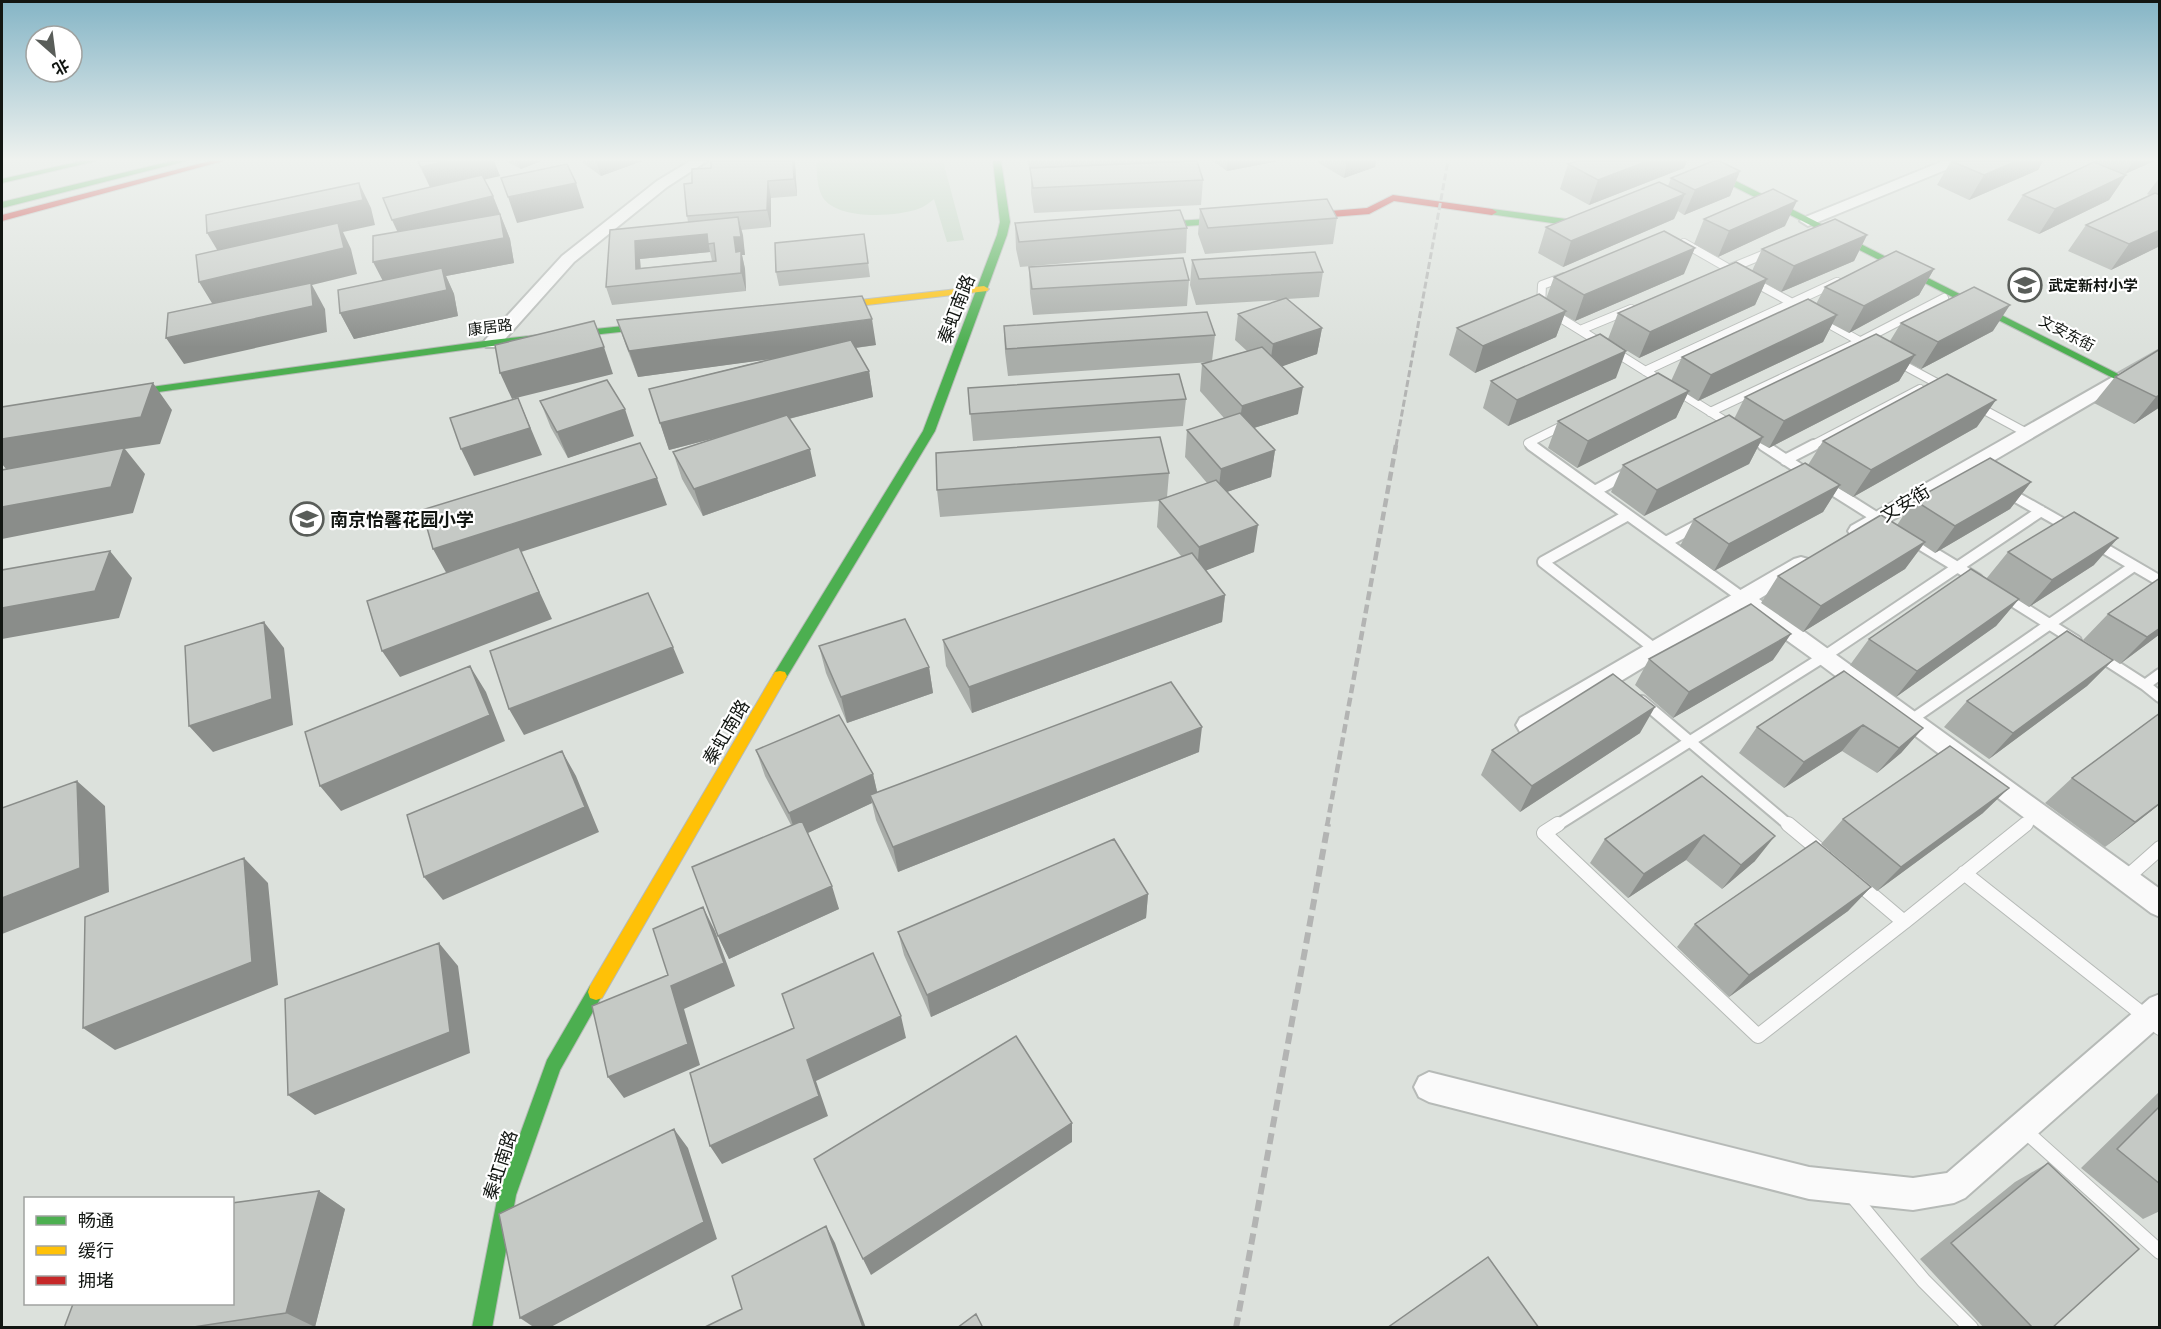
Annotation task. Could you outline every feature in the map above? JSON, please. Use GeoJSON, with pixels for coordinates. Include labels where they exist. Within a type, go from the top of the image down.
{"type":"FeatureCollection","features":[{"type":"Feature","properties":{"kind":"main road","name":"秦虹南路"},"geometry":{"type":"LineString","coordinates":[[482,1328],[507,1195],[553,1066],[732,756],[928,431],[984,289],[1008,235],[1005,223]]}},
{"type":"Feature","properties":{"kind":"main road"},"geometry":{"type":"LineString","coordinates":[[1131,227],[1195,223]]}},
{"type":"Feature","properties":{"kind":"main road","name":"文安东街"},"geometry":{"type":"LineString","coordinates":[[1807,223],[2119,377]]}},
{"type":"Feature","properties":{"kind":"main road"},"geometry":{"type":"LineString","coordinates":[[813,308],[984,289]]}},
{"type":"Feature","properties":{"kind":"main road","name":"康居路"},"geometry":{"type":"LineString","coordinates":[[104,396],[492,343],[671,324]]}},
{"type":"Feature","properties":{"kind":"street"},"geometry":{"type":"LineString","coordinates":[[492,343],[568,259],[613,223]]}},
{"type":"Feature","properties":{"kind":"street"},"geometry":{"type":"LineString","coordinates":[[1816,228],[1826,223]]}},
{"type":"Feature","properties":{"kind":"street","name":"文安街"},"geometry":{"type":"LineString","coordinates":[[1840,541],[1883,522],[1970,470],[2025,432],[2160,355]]}},
{"type":"Feature","properties":{"kind":"street"},"geometry":{"type":"LineString","coordinates":[[1528,725],[1621,683],[1656,650],[1821,553]]}},
{"type":"Feature","properties":{"kind":"street"},"geometry":{"type":"LineString","coordinates":[[1743,598],[1825,656],[2160,905]]}},
{"type":"Feature","properties":{"kind":"street"},"geometry":{"type":"LineString","coordinates":[[1429,1087],[1809,1184],[1913,1194],[1954,1186],[2155,1017]]}},
{"type":"Feature","properties":{"kind":"lane"},"geometry":{"type":"LineString","coordinates":[[1672,236],[1882,353]]}},
{"type":"Feature","properties":{"kind":"lane"},"geometry":{"type":"LineString","coordinates":[[1719,273],[1782,247]]}},
{"type":"Feature","properties":{"kind":"lane"},"geometry":{"type":"LineString","coordinates":[[1575,273],[1542,285],[1541,306],[1883,522]]}},
{"type":"Feature","properties":{"kind":"lane"},"geometry":{"type":"LineString","coordinates":[[1645,371],[1846,278]]}},
{"type":"Feature","properties":{"kind":"lane"},"geometry":{"type":"LineString","coordinates":[[1710,412],[1861,341],[1944,298]]}},
{"type":"Feature","properties":{"kind":"lane"},"geometry":{"type":"LineString","coordinates":[[1580,330],[1644,303]]}},
{"type":"Feature","properties":{"kind":"lane"},"geometry":{"type":"LineString","coordinates":[[1892,359],[1954,393]]}},
{"type":"Feature","properties":{"kind":"lane"},"geometry":{"type":"LineString","coordinates":[[1648,384],[1658,379]]}},
{"type":"Feature","properties":{"kind":"lane"},"geometry":{"type":"LineString","coordinates":[[1785,460],[1934,382]]}},
{"type":"Feature","properties":{"kind":"lane"},"geometry":{"type":"LineString","coordinates":[[1964,399],[2025,432]]}},
{"type":"Feature","properties":{"kind":"lane"},"geometry":{"type":"LineString","coordinates":[[1578,418],[1528,443],[1743,598]]}},
{"type":"Feature","properties":{"kind":"lane"},"geometry":{"type":"LineString","coordinates":[[1716,428],[1726,422]]}},
{"type":"Feature","properties":{"kind":"lane"},"geometry":{"type":"LineString","coordinates":[[1790,475],[1800,469]]}},
{"type":"Feature","properties":{"kind":"lane"},"geometry":{"type":"LineString","coordinates":[[1594,491],[1635,470]]}},
{"type":"Feature","properties":{"kind":"lane"},"geometry":{"type":"LineString","coordinates":[[1994,484],[2078,533]]}},
{"type":"Feature","properties":{"kind":"lane"},"geometry":{"type":"LineString","coordinates":[[2038,814],[1758,1036],[1544,833],[1825,656],[2041,511]]}},
{"type":"Feature","properties":{"kind":"lane"},"geometry":{"type":"LineString","coordinates":[[1628,515],[1543,562],[1656,650]]}},
{"type":"Feature","properties":{"kind":"lane"},"geometry":{"type":"LineString","coordinates":[[1666,542],[1707,520]]}},
{"type":"Feature","properties":{"kind":"lane"},"geometry":{"type":"LineString","coordinates":[[1898,531],[2051,624],[2160,697]]}},
{"type":"Feature","properties":{"kind":"lane"},"geometry":{"type":"LineString","coordinates":[[2088,539],[2160,581]]}},
{"type":"Feature","properties":{"kind":"lane"},"geometry":{"type":"LineString","coordinates":[[1911,720],[2134,566]]}},
{"type":"Feature","properties":{"kind":"lane"},"geometry":{"type":"LineString","coordinates":[[2145,685],[2160,674]]}},
{"type":"Feature","properties":{"kind":"lane"},"geometry":{"type":"LineString","coordinates":[[1621,683],[1833,862]]}},
{"type":"Feature","properties":{"kind":"lane"},"geometry":{"type":"LineString","coordinates":[[2124,879],[2160,848]]}},
{"type":"Feature","properties":{"kind":"lane"},"geometry":{"type":"LineString","coordinates":[[1964,873],[2155,1017]]}},
{"type":"Feature","properties":{"kind":"lane"},"geometry":{"type":"LineString","coordinates":[[1851,877],[1904,922]]}},
{"type":"Feature","properties":{"kind":"lane"},"geometry":{"type":"LineString","coordinates":[[2021,1128],[2160,1252]]}},
{"type":"Feature","properties":{"kind":"lane"},"geometry":{"type":"LineString","coordinates":[[1845,1187],[1924,1281],[1971,1328]]}},
{"type":"Feature","properties":{"kind":"green space"},"geometry":{"type":"Polygon","coordinates":[[[941,223],[959,223],[964,240],[947,242],[941,223]]]}},
{"type":"Feature","properties":{"kind":"building"},"geometry":{"type":"Polygon","coordinates":[[[206,223],[254,223],[207,233],[206,223]]]}},
{"type":"Feature","properties":{"kind":"building"},"geometry":{"type":"Polygon","coordinates":[[[338,223],[344,248],[199,282],[196,255],[338,223]]]}},
{"type":"Feature","properties":{"kind":"building"},"geometry":{"type":"Polygon","coordinates":[[[448,223],[502,223],[504,238],[373,262],[373,236],[448,223]]]}},
{"type":"Feature","properties":{"kind":"building"},"geometry":{"type":"Polygon","coordinates":[[[679,223],[739,223],[741,237],[734,237],[736,252],[741,251],[741,273],[606,287],[610,230],[679,223]],[[707,234],[635,241],[636,269],[716,261],[714,243],[708,244],[707,234]]]}},
{"type":"Feature","properties":{"kind":"building"},"geometry":{"type":"Polygon","coordinates":[[[1015,223],[1185,223],[1187,228],[1019,242],[1015,223]]]}},
{"type":"Feature","properties":{"kind":"building"},"geometry":{"type":"Polygon","coordinates":[[[1206,223],[1272,223],[1208,228],[1206,223]]]}},
{"type":"Feature","properties":{"kind":"building"},"geometry":{"type":"Polygon","coordinates":[[[1556,223],[1615,223],[1571,241],[1546,227],[1556,223]]]}},
{"type":"Feature","properties":{"kind":"building"},"geometry":{"type":"Polygon","coordinates":[[[1712,223],[1747,223],[1729,231],[1712,223]]]}},
{"type":"Feature","properties":{"kind":"building"},"geometry":{"type":"Polygon","coordinates":[[[1825,223],[1843,223],[1867,235],[1794,266],[1762,249],[1825,223]]]}},
{"type":"Feature","properties":{"kind":"building"},"geometry":{"type":"Polygon","coordinates":[[[2090,223],[2160,223],[2160,230],[2129,244],[2086,225],[2090,223]]]}},
{"type":"Feature","properties":{"kind":"building"},"geometry":{"type":"Polygon","coordinates":[[[1664,231],[1695,248],[1584,295],[1554,277],[1664,231]]]}},
{"type":"Feature","properties":{"kind":"building"},"geometry":{"type":"Polygon","coordinates":[[[864,234],[868,263],[776,272],[775,243],[864,234]]]}},
{"type":"Feature","properties":{"kind":"building"},"geometry":{"type":"Polygon","coordinates":[[[1896,251],[1934,269],[1864,306],[1825,287],[1896,251]]]}},
{"type":"Feature","properties":{"kind":"building"},"geometry":{"type":"Polygon","coordinates":[[[1315,252],[1323,272],[1199,279],[1192,260],[1315,252]]]}},
{"type":"Feature","properties":{"kind":"building"},"geometry":{"type":"Polygon","coordinates":[[[1183,258],[1189,280],[1032,289],[1029,267],[1183,258]]]}},
{"type":"Feature","properties":{"kind":"building"},"geometry":{"type":"Polygon","coordinates":[[[1736,262],[1767,279],[1650,332],[1618,313],[1736,262]]]}},
{"type":"Feature","properties":{"kind":"building"},"geometry":{"type":"Polygon","coordinates":[[[442,268],[447,290],[340,313],[338,290],[442,268]]]}},
{"type":"Feature","properties":{"kind":"building"},"geometry":{"type":"Polygon","coordinates":[[[311,283],[313,306],[166,338],[168,313],[311,283]]]}},
{"type":"Feature","properties":{"kind":"building"},"geometry":{"type":"Polygon","coordinates":[[[1974,287],[2010,305],[1938,342],[1901,323],[1974,287]]]}},
{"type":"Feature","properties":{"kind":"building"},"geometry":{"type":"Polygon","coordinates":[[[1539,294],[1566,311],[1483,346],[1457,328],[1539,294]]]}},
{"type":"Feature","properties":{"kind":"building"},"geometry":{"type":"Polygon","coordinates":[[[862,296],[872,319],[629,351],[617,320],[862,296]]]}},
{"type":"Feature","properties":{"kind":"building"},"geometry":{"type":"Polygon","coordinates":[[[1286,298],[1322,328],[1273,344],[1238,314],[1286,298]]]}},
{"type":"Feature","properties":{"kind":"building"},"geometry":{"type":"Polygon","coordinates":[[[1808,299],[1837,315],[1711,375],[1682,357],[1808,299]]]}},
{"type":"Feature","properties":{"kind":"building"},"geometry":{"type":"Polygon","coordinates":[[[1207,312],[1215,335],[1006,349],[1004,326],[1207,312]]]}},
{"type":"Feature","properties":{"kind":"building"},"geometry":{"type":"Polygon","coordinates":[[[594,321],[604,347],[500,373],[495,345],[594,321]]]}},
{"type":"Feature","properties":{"kind":"building"},"geometry":{"type":"Polygon","coordinates":[[[1600,334],[1626,351],[1517,400],[1491,381],[1600,334]]]}},
{"type":"Feature","properties":{"kind":"building"},"geometry":{"type":"Polygon","coordinates":[[[1876,334],[1915,355],[1784,421],[1745,397],[1876,334]]]}},
{"type":"Feature","properties":{"kind":"building"},"geometry":{"type":"Polygon","coordinates":[[[851,340],[869,371],[660,423],[649,389],[851,340]]]}},
{"type":"Feature","properties":{"kind":"building"},"geometry":{"type":"Polygon","coordinates":[[[1262,347],[1303,387],[1242,406],[1202,364],[1262,347]]]}},
{"type":"Feature","properties":{"kind":"building"},"geometry":{"type":"Polygon","coordinates":[[[2160,349],[2160,395],[2156,397],[2115,377],[2160,349]]]}},
{"type":"Feature","properties":{"kind":"building"},"geometry":{"type":"Polygon","coordinates":[[[1658,373],[1689,391],[1588,441],[1558,421],[1658,373]]]}},
{"type":"Feature","properties":{"kind":"building"},"geometry":{"type":"Polygon","coordinates":[[[1179,374],[1186,399],[970,414],[968,388],[1179,374]]]}},
{"type":"Feature","properties":{"kind":"building"},"geometry":{"type":"Polygon","coordinates":[[[1947,374],[1996,400],[1871,470],[1823,441],[1947,374]]]}},
{"type":"Feature","properties":{"kind":"building"},"geometry":{"type":"Polygon","coordinates":[[[607,380],[625,409],[557,432],[540,401],[607,380]]]}},
{"type":"Feature","properties":{"kind":"building"},"geometry":{"type":"Polygon","coordinates":[[[153,383],[141,417],[2,439],[2,407],[153,383]]]}},
{"type":"Feature","properties":{"kind":"building"},"geometry":{"type":"Polygon","coordinates":[[[518,398],[530,428],[461,449],[450,418],[518,398]]]}},
{"type":"Feature","properties":{"kind":"building"},"geometry":{"type":"Polygon","coordinates":[[[1240,413],[1275,450],[1221,469],[1187,430],[1240,413]]]}},
{"type":"Feature","properties":{"kind":"building"},"geometry":{"type":"Polygon","coordinates":[[[787,415],[810,449],[694,489],[673,452],[787,415]]]}},
{"type":"Feature","properties":{"kind":"building"},"geometry":{"type":"Polygon","coordinates":[[[1729,415],[1763,437],[1657,490],[1623,465],[1729,415]]]}},
{"type":"Feature","properties":{"kind":"building"},"geometry":{"type":"Polygon","coordinates":[[[1160,437],[1169,473],[937,490],[936,453],[1160,437]]]}},
{"type":"Feature","properties":{"kind":"building"},"geometry":{"type":"Polygon","coordinates":[[[640,443],[657,478],[433,549],[422,510],[640,443]]]}},
{"type":"Feature","properties":{"kind":"building"},"geometry":{"type":"Polygon","coordinates":[[[124,448],[111,487],[2,507],[2,470],[124,448]]]}},
{"type":"Feature","properties":{"kind":"building"},"geometry":{"type":"Polygon","coordinates":[[[1990,458],[2031,482],[1955,526],[1914,500],[1990,458]]]}},
{"type":"Feature","properties":{"kind":"building"},"geometry":{"type":"Polygon","coordinates":[[[1805,463],[1840,485],[1729,544],[1694,519],[1805,463]]]}},
{"type":"Feature","properties":{"kind":"building"},"geometry":{"type":"Polygon","coordinates":[[[1216,480],[1258,525],[1199,547],[1159,500],[1216,480]]]}},
{"type":"Feature","properties":{"kind":"building"},"geometry":{"type":"Polygon","coordinates":[[[2074,512],[2118,538],[2052,580],[2008,552],[2074,512]]]}},
{"type":"Feature","properties":{"kind":"building"},"geometry":{"type":"Polygon","coordinates":[[[1881,515],[1925,542],[1821,606],[1778,576],[1881,515]]]}},
{"type":"Feature","properties":{"kind":"building"},"geometry":{"type":"Polygon","coordinates":[[[519,547],[539,592],[382,651],[367,601],[519,547]]]}},
{"type":"Feature","properties":{"kind":"building"},"geometry":{"type":"Polygon","coordinates":[[[110,551],[95,591],[2,608],[2,570],[110,551]]]}},
{"type":"Feature","properties":{"kind":"building"},"geometry":{"type":"Polygon","coordinates":[[[1192,553],[1225,595],[969,687],[943,640],[1192,553]]]}},
{"type":"Feature","properties":{"kind":"building"},"geometry":{"type":"Polygon","coordinates":[[[1971,569],[2019,599],[1917,671],[1869,639],[1971,569]]]}},
{"type":"Feature","properties":{"kind":"building"},"geometry":{"type":"Polygon","coordinates":[[[2160,578],[2160,628],[2147,637],[2108,614],[2160,578]]]}},
{"type":"Feature","properties":{"kind":"building"},"geometry":{"type":"Polygon","coordinates":[[[648,593],[673,647],[509,709],[490,651],[648,593]]]}},
{"type":"Feature","properties":{"kind":"building"},"geometry":{"type":"Polygon","coordinates":[[[1751,604],[1791,634],[1689,692],[1649,659],[1751,604]]]}},
{"type":"Feature","properties":{"kind":"building"},"geometry":{"type":"Polygon","coordinates":[[[905,619],[929,667],[841,697],[819,646],[905,619]]]}},
{"type":"Feature","properties":{"kind":"building"},"geometry":{"type":"Polygon","coordinates":[[[264,622],[272,699],[189,726],[185,646],[264,622]]]}},
{"type":"Feature","properties":{"kind":"building"},"geometry":{"type":"Polygon","coordinates":[[[2067,631],[2113,660],[2013,733],[1967,701],[2067,631]]]}},
{"type":"Feature","properties":{"kind":"building"},"geometry":{"type":"Polygon","coordinates":[[[470,666],[490,715],[320,786],[305,732],[470,666]]]}},
{"type":"Feature","properties":{"kind":"building"},"geometry":{"type":"Polygon","coordinates":[[[1844,671],[1923,728],[1899,748],[1863,725],[1804,762],[1757,727],[1844,671]]]}},
{"type":"Feature","properties":{"kind":"building"},"geometry":{"type":"Polygon","coordinates":[[[1613,674],[1655,707],[1532,786],[1492,750],[1613,674]]]}},
{"type":"Feature","properties":{"kind":"building"},"geometry":{"type":"Polygon","coordinates":[[[1171,682],[1202,727],[893,847],[870,795],[1171,682]]]}},
{"type":"Feature","properties":{"kind":"building"},"geometry":{"type":"Polygon","coordinates":[[[2160,713],[2160,803],[2135,822],[2072,778],[2160,713]]]}},
{"type":"Feature","properties":{"kind":"building"},"geometry":{"type":"Polygon","coordinates":[[[839,715],[873,774],[789,813],[756,750],[839,715]]]}},
{"type":"Feature","properties":{"kind":"building"},"geometry":{"type":"Polygon","coordinates":[[[1950,746],[2009,788],[1901,867],[1843,819],[1950,746]]]}},
{"type":"Feature","properties":{"kind":"building"},"geometry":{"type":"Polygon","coordinates":[[[562,751],[585,807],[424,877],[407,815],[562,751]]]}},
{"type":"Feature","properties":{"kind":"building"},"geometry":{"type":"Polygon","coordinates":[[[1702,776],[1775,836],[1741,865],[1704,835],[1644,874],[1605,839],[1702,776]]]}},
{"type":"Feature","properties":{"kind":"building"},"geometry":{"type":"Polygon","coordinates":[[[77,781],[80,868],[2,898],[2,808],[77,781]]]}},
{"type":"Feature","properties":{"kind":"building"},"geometry":{"type":"Polygon","coordinates":[[[802,821],[832,886],[718,936],[692,867],[802,821]]]}},
{"type":"Feature","properties":{"kind":"building"},"geometry":{"type":"Polygon","coordinates":[[[1114,839],[1148,894],[927,995],[898,932],[1114,839]]]}},
{"type":"Feature","properties":{"kind":"building"},"geometry":{"type":"Polygon","coordinates":[[[1816,841],[1871,887],[1749,975],[1695,924],[1816,841]]]}},
{"type":"Feature","properties":{"kind":"building"},"geometry":{"type":"Polygon","coordinates":[[[244,858],[252,962],[83,1028],[85,917],[244,858]]]}},
{"type":"Feature","properties":{"kind":"building"},"geometry":{"type":"Polygon","coordinates":[[[703,907],[724,963],[671,986],[688,1044],[608,1077],[592,1006],[668,975],[653,929],[703,907]]]}},
{"type":"Feature","properties":{"kind":"building"},"geometry":{"type":"Polygon","coordinates":[[[439,943],[450,1032],[288,1095],[285,999],[439,943]]]}},
{"type":"Feature","properties":{"kind":"building"},"geometry":{"type":"Polygon","coordinates":[[[873,953],[901,1016],[807,1060],[819,1096],[710,1146],[690,1073],[794,1028],[782,994],[873,953]]]}},
{"type":"Feature","properties":{"kind":"building"},"geometry":{"type":"Polygon","coordinates":[[[1016,1036],[1072,1123],[863,1259],[814,1159],[1016,1036]]]}},
{"type":"Feature","properties":{"kind":"building"},"geometry":{"type":"Polygon","coordinates":[[[2160,1106],[2160,1184],[2117,1149],[2160,1106]]]}},
{"type":"Feature","properties":{"kind":"building"},"geometry":{"type":"Polygon","coordinates":[[[674,1129],[704,1222],[520,1318],[499,1214],[674,1129]]]}},
{"type":"Feature","properties":{"kind":"building"},"geometry":{"type":"Polygon","coordinates":[[[2048,1163],[2139,1249],[2052,1328],[2033,1328],[1951,1243],[2048,1163]]]}},
{"type":"Feature","properties":{"kind":"building"},"geometry":{"type":"Polygon","coordinates":[[[319,1191],[286,1313],[187,1328],[64,1328],[73,1305],[234,1305],[234,1203],[319,1191]]]}},
{"type":"Feature","properties":{"kind":"building"},"geometry":{"type":"Polygon","coordinates":[[[826,1226],[863,1327],[703,1328],[742,1309],[732,1276],[826,1226]]]}},
{"type":"Feature","properties":{"kind":"building"},"geometry":{"type":"Polygon","coordinates":[[[1488,1257],[1539,1328],[1387,1328],[1488,1257]]]}},
{"type":"Feature","properties":{"kind":"building"},"geometry":{"type":"Polygon","coordinates":[[[976,1314],[983,1328],[957,1328],[976,1314]]]}},
{"type":"Feature","properties":{"kind":"railway"},"geometry":{"type":"LineString","coordinates":[[1396,446],[1437,223]]}},
{"type":"Feature","properties":{"kind":"railway"},"geometry":{"type":"LineString","coordinates":[[1327,826],[1396,445]]}},
{"type":"Feature","properties":{"kind":"railway"},"geometry":{"type":"LineString","coordinates":[[1236,1328],[1328,824]]}},
{"type":"Feature","properties":{"kind":"traffic: fast"},"geometry":{"type":"LineString","coordinates":[[780,676],[929,431],[1005,223]]}},
{"type":"Feature","properties":{"kind":"traffic: fast"},"geometry":{"type":"LineString","coordinates":[[1143,226],[1191,223]]}},
{"type":"Feature","properties":{"kind":"traffic: fast"},"geometry":{"type":"LineString","coordinates":[[1813,223],[2119,377]]}},
{"type":"Feature","properties":{"kind":"traffic: fast"},"geometry":{"type":"LineString","coordinates":[[115,395],[492,343],[661,325]]}},
{"type":"Feature","properties":{"kind":"traffic: fast"},"geometry":{"type":"LineString","coordinates":[[482,1328],[507,1195],[553,1066],[596,992]]}},
{"type":"Feature","properties":{"kind":"traffic: slow"},"geometry":{"type":"LineString","coordinates":[[824,307],[984,289]]}},
{"type":"Feature","properties":{"kind":"traffic: slow"},"geometry":{"type":"LineString","coordinates":[[596,992],[780,676]]}},
{"type":"Feature","properties":{"kind":"place","name":"武定新村小学"},"geometry":{"type":"Point","coordinates":[2025,285]}},
{"type":"Feature","properties":{"kind":"place","name":"南京怡馨花园小学"},"geometry":{"type":"Point","coordinates":[307,519]}}]}
